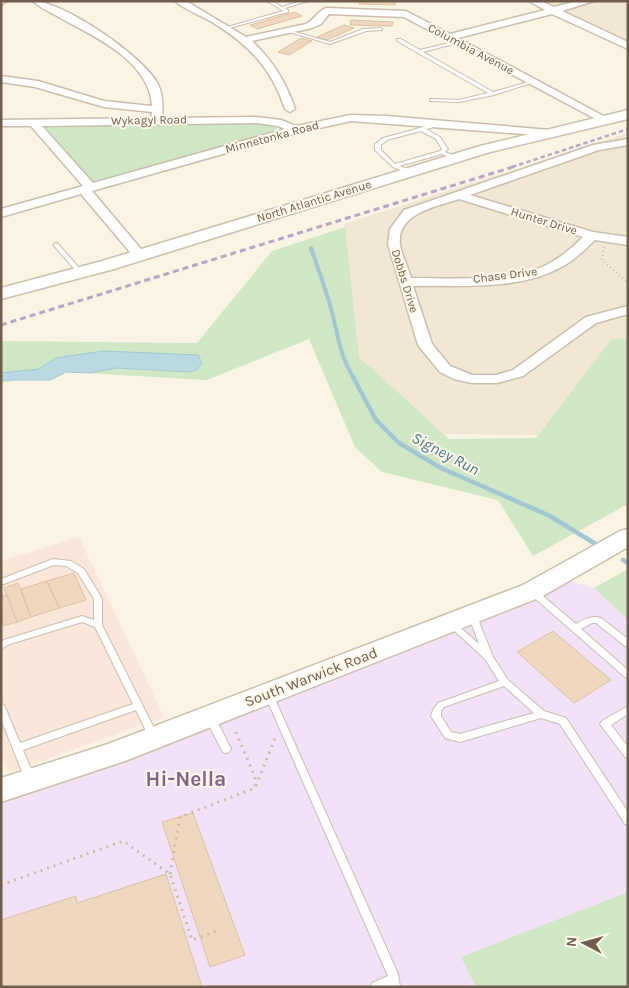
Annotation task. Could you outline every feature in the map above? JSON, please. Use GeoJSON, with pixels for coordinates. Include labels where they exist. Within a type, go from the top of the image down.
{"type":"FeatureCollection","features":[{"type":"Feature","properties":{"kind":"street"},"geometry":{"type":"LineString","coordinates":[[2,78],[36,82],[81,98],[157,115],[153,85],[131,58],[37,1]]}},
{"type":"Feature","properties":{"kind":"street"},"geometry":{"type":"LineString","coordinates":[[179,1],[229,27],[245,40],[269,64],[279,79],[290,109]]}},
{"type":"Feature","properties":{"kind":"street"},"geometry":{"type":"LineString","coordinates":[[245,40],[288,31],[318,22],[326,12],[326,7],[318,1]]}},
{"type":"Feature","properties":{"kind":"street"},"geometry":{"type":"LineString","coordinates":[[533,1],[628,46]]}},
{"type":"Feature","properties":{"kind":"street"},"geometry":{"type":"LineString","coordinates":[[455,39],[590,1]]}},
{"type":"Feature","properties":{"kind":"street","name":"Columbia Avenue"},"geometry":{"type":"LineString","coordinates":[[326,12],[401,13],[455,39],[605,121]]}},
{"type":"Feature","properties":{"kind":"street","name":"North Atlantic Avenue"},"geometry":{"type":"LineString","coordinates":[[1,294],[140,255],[411,172],[449,155],[512,136],[550,133],[628,114]]}},
{"type":"Feature","properties":{"kind":"street","name":"Wykagyl Road"},"geometry":{"type":"LineString","coordinates":[[1,123],[157,115],[270,120],[289,125],[295,130]]}},
{"type":"Feature","properties":{"kind":"street","name":"Minnetonka Road"},"geometry":{"type":"LineString","coordinates":[[1,213],[295,130],[351,118],[434,123],[512,136]]}},
{"type":"Feature","properties":{"kind":"street"},"geometry":{"type":"LineString","coordinates":[[33,122],[140,255]]}},
{"type":"Feature","properties":{"kind":"street","name":"Dobbs Drive"},"geometry":{"type":"LineString","coordinates":[[626,142],[597,147],[460,196],[408,212],[396,229],[394,244],[425,345],[445,369],[472,380],[497,379],[518,373],[591,320],[628,310]]}},
{"type":"Feature","properties":{"kind":"street","name":"Hunter Drive"},"geometry":{"type":"LineString","coordinates":[[460,196],[592,236],[628,241]]}},
{"type":"Feature","properties":{"kind":"street","name":"Chase Drive"},"geometry":{"type":"LineString","coordinates":[[406,282],[469,280],[534,274],[559,265],[592,236]]}},
{"type":"Feature","properties":{"kind":"street","name":"South Warwick Road"},"geometry":{"type":"LineString","coordinates":[[1,790],[154,738],[532,591],[620,541]]}},
{"type":"Feature","properties":{"kind":"lane"},"geometry":{"type":"LineString","coordinates":[[229,27],[287,11],[269,1]]}},
{"type":"Feature","properties":{"kind":"lane"},"geometry":{"type":"LineString","coordinates":[[282,8],[306,1]]}},
{"type":"Feature","properties":{"kind":"lane"},"geometry":{"type":"LineString","coordinates":[[288,31],[330,43],[365,30],[380,29]]}},
{"type":"Feature","properties":{"kind":"lane"},"geometry":{"type":"LineString","coordinates":[[418,52],[455,39]]}},
{"type":"Feature","properties":{"kind":"lane"},"geometry":{"type":"LineString","coordinates":[[399,40],[492,94]]}},
{"type":"Feature","properties":{"kind":"lane"},"geometry":{"type":"LineString","coordinates":[[432,100],[459,101],[492,94],[532,82]]}},
{"type":"Feature","properties":{"kind":"lane"},"geometry":{"type":"LineString","coordinates":[[411,172],[395,166],[378,150],[380,141],[423,130],[434,123]]}},
{"type":"Feature","properties":{"kind":"lane"},"geometry":{"type":"LineString","coordinates":[[395,166],[449,155],[438,138],[423,130]]}},
{"type":"Feature","properties":{"kind":"lane"},"geometry":{"type":"LineString","coordinates":[[56,245],[80,272]]}},
{"type":"Feature","properties":{"kind":"lane"},"geometry":{"type":"LineString","coordinates":[[1,582],[53,562],[68,563],[81,571],[98,599],[98,625],[154,738]]}},
{"type":"Feature","properties":{"kind":"lane"},"geometry":{"type":"LineString","coordinates":[[532,591],[628,674]]}},
{"type":"Feature","properties":{"kind":"lane"},"geometry":{"type":"LineString","coordinates":[[460,618],[505,682],[541,714],[563,721],[628,821]]}},
{"type":"Feature","properties":{"kind":"lane"},"geometry":{"type":"LineString","coordinates":[[460,618],[489,658]]}},
{"type":"Feature","properties":{"kind":"lane"},"geometry":{"type":"LineString","coordinates":[[1,646],[82,619],[98,625]]}},
{"type":"Feature","properties":{"kind":"lane"},"geometry":{"type":"LineString","coordinates":[[576,628],[591,620],[598,620],[628,644]]}},
{"type":"Feature","properties":{"kind":"lane"},"geometry":{"type":"LineString","coordinates":[[505,682],[441,705],[437,710],[436,716],[448,736],[460,738],[541,714]]}},
{"type":"Feature","properties":{"kind":"lane"},"geometry":{"type":"LineString","coordinates":[[269,693],[394,982],[376,987]]}},
{"type":"Feature","properties":{"kind":"lane"},"geometry":{"type":"LineString","coordinates":[[18,748],[138,706]]}},
{"type":"Feature","properties":{"kind":"lane"},"geometry":{"type":"LineString","coordinates":[[1,707],[31,780]]}},
{"type":"Feature","properties":{"kind":"lane"},"geometry":{"type":"LineString","coordinates":[[628,709],[605,724],[628,754]]}},
{"type":"Feature","properties":{"kind":"lane"},"geometry":{"type":"LineString","coordinates":[[210,716],[226,749]]}},
{"type":"Feature","properties":{"kind":"path"},"geometry":{"type":"LineString","coordinates":[[606,238],[602,260],[628,283]]}},
{"type":"Feature","properties":{"kind":"path"},"geometry":{"type":"LineString","coordinates":[[236,730],[255,777],[255,788]]}},
{"type":"Feature","properties":{"kind":"path"},"geometry":{"type":"LineString","coordinates":[[216,931],[192,940],[170,874],[180,817],[255,788],[277,734]]}},
{"type":"Feature","properties":{"kind":"path"},"geometry":{"type":"LineString","coordinates":[[1,886],[123,841],[170,874]]}},
{"type":"Feature","properties":{"kind":"shaded area"},"geometry":{"type":"Polygon","coordinates":[[[533,1],[628,1],[628,46],[533,1]]]}},
{"type":"Feature","properties":{"kind":"shaded area"},"geometry":{"type":"Polygon","coordinates":[[[628,133],[628,342],[553,435],[433,434],[354,363],[344,224],[628,133]]]}},
{"type":"Feature","properties":{"kind":"shaded area"},"geometry":{"type":"Polygon","coordinates":[[[79,537],[164,717],[9,773],[1,751],[1,561],[79,537]]]}},
{"type":"Feature","properties":{"kind":"shaded area"},"geometry":{"type":"Polygon","coordinates":[[[557,577],[594,588],[628,620],[628,987],[1,987],[1,786],[557,577]]]}},
{"type":"Feature","properties":{"kind":"green space"},"geometry":{"type":"Polygon","coordinates":[[[264,122],[278,126],[277,130],[98,184],[89,180],[34,130],[45,126],[264,122]]]}},
{"type":"Feature","properties":{"kind":"green space"},"geometry":{"type":"Polygon","coordinates":[[[345,227],[359,357],[449,439],[536,438],[611,340],[628,337],[628,504],[533,556],[498,500],[382,472],[355,447],[309,339],[207,380],[66,372],[1,383],[1,341],[197,343],[272,251],[345,227]]]}},
{"type":"Feature","properties":{"kind":"green space"},"geometry":{"type":"Polygon","coordinates":[[[628,569],[628,620],[594,588],[628,569]]]}},
{"type":"Feature","properties":{"kind":"green space"},"geometry":{"type":"Polygon","coordinates":[[[628,892],[628,987],[476,987],[461,957],[628,892]]]}},
{"type":"Feature","properties":{"kind":"water"},"geometry":{"type":"Polygon","coordinates":[[[103,351],[198,355],[202,363],[198,369],[191,372],[116,368],[90,373],[66,372],[50,380],[1,380],[1,373],[39,369],[56,358],[103,351]]]}},
{"type":"Feature","properties":{"kind":"building"},"geometry":{"type":"Polygon","coordinates":[[[359,1],[395,1],[395,5],[359,4],[359,1]]]}},
{"type":"Feature","properties":{"kind":"building"},"geometry":{"type":"Polygon","coordinates":[[[295,12],[302,16],[257,29],[250,25],[295,12]]]}},
{"type":"Feature","properties":{"kind":"building"},"geometry":{"type":"Polygon","coordinates":[[[351,20],[393,22],[392,26],[350,25],[351,20]]]}},
{"type":"Feature","properties":{"kind":"building"},"geometry":{"type":"Polygon","coordinates":[[[344,25],[354,28],[327,40],[317,37],[344,25]]]}},
{"type":"Feature","properties":{"kind":"building"},"geometry":{"type":"Polygon","coordinates":[[[301,38],[312,41],[289,55],[278,52],[301,38]]]}},
{"type":"Feature","properties":{"kind":"building"},"geometry":{"type":"Polygon","coordinates":[[[74,573],[86,600],[59,608],[47,581],[74,573]]]}},
{"type":"Feature","properties":{"kind":"building"},"geometry":{"type":"Polygon","coordinates":[[[47,581],[59,608],[31,617],[21,589],[47,581]]]}},
{"type":"Feature","properties":{"kind":"building"},"geometry":{"type":"Polygon","coordinates":[[[18,583],[31,617],[17,622],[4,588],[18,583]]]}},
{"type":"Feature","properties":{"kind":"building"},"geometry":{"type":"Polygon","coordinates":[[[7,595],[17,622],[3,626],[1,596],[7,595]]]}},
{"type":"Feature","properties":{"kind":"building"},"geometry":{"type":"Polygon","coordinates":[[[553,631],[611,680],[574,703],[517,652],[553,631]]]}},
{"type":"Feature","properties":{"kind":"building"},"geometry":{"type":"Polygon","coordinates":[[[193,813],[245,955],[210,967],[162,822],[193,813]]]}},
{"type":"Feature","properties":{"kind":"building"},"geometry":{"type":"Polygon","coordinates":[[[166,874],[202,987],[1,987],[1,920],[76,896],[77,903],[166,874]]]}},
{"type":"Feature","properties":{"kind":"waterway","name":"Signey Run"},"geometry":{"type":"LineString","coordinates":[[311,248],[330,304],[342,354],[354,378]]}},
{"type":"Feature","properties":{"kind":"waterway","name":"Signey Run"},"geometry":{"type":"LineString","coordinates":[[353,377],[376,420],[399,443],[441,468],[550,516],[594,543]]}},
{"type":"Feature","properties":{"kind":"waterway","name":"Signey Run"},"geometry":{"type":"LineString","coordinates":[[623,560],[628,563]]}},
{"type":"Feature","properties":{"kind":"railway"},"geometry":{"type":"LineString","coordinates":[[512,167],[628,129]]}},
{"type":"Feature","properties":{"kind":"railway"},"geometry":{"type":"LineString","coordinates":[[1,325],[516,166]]}},
{"type":"Feature","properties":{"kind":"district","name":"Hi-Nella"},"geometry":{"type":"Point","coordinates":[186,779]}}]}
